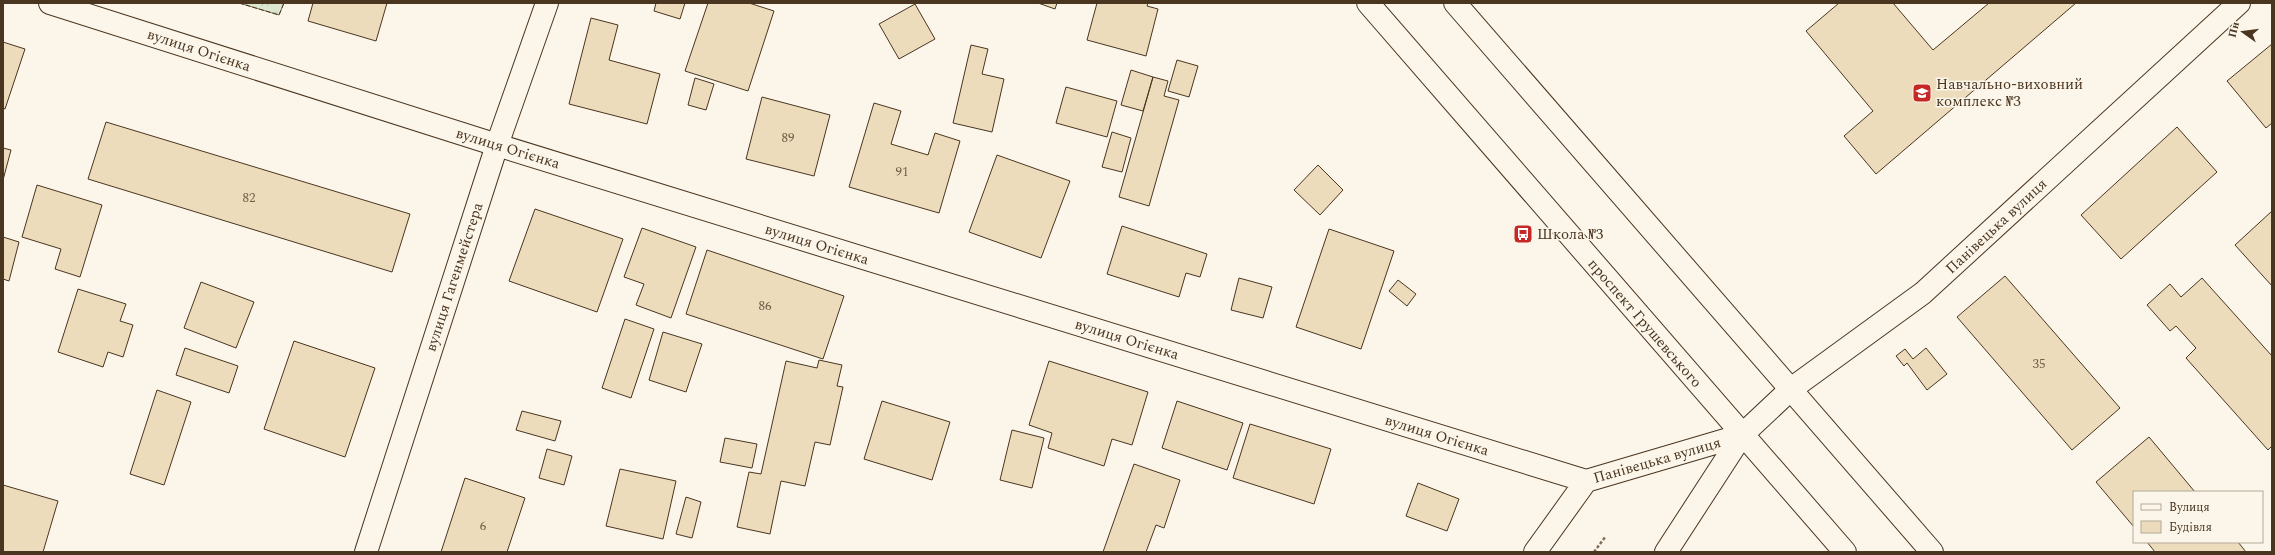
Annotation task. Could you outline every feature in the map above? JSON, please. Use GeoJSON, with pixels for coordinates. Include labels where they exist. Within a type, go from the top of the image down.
{"type":"FeatureCollection","features":[{"type":"Feature","properties":{"kind":"street","name":"вулиця Огієнка"},"geometry":{"type":"LineString","coordinates":[[50,3],[497,145],[1586,481]]}},
{"type":"Feature","properties":{"kind":"street","name":"вулиця Гагенмейстера"},"geometry":{"type":"LineString","coordinates":[[366,552],[497,145],[547,3]]}},
{"type":"Feature","properties":{"kind":"street","name":"проспект Грушевського"},"geometry":{"type":"LineString","coordinates":[[1368,3],[1845,552]]}},
{"type":"Feature","properties":{"kind":"street"},"geometry":{"type":"LineString","coordinates":[[1455,3],[1932,552]]}},
{"type":"Feature","properties":{"kind":"street","name":"Панівецька вулиця"},"geometry":{"type":"LineString","coordinates":[[1666,552],[1742,435],[1791,389],[1923,293],[2239,3]]}},
{"type":"Feature","properties":{"kind":"street","name":"Панівецька вулиця"},"geometry":{"type":"LineString","coordinates":[[1536,552],[1586,481],[1742,435]]}},
{"type":"Feature","properties":{"kind":"path"},"geometry":{"type":"LineString","coordinates":[[1594,552],[1606,536]]}},
{"type":"Feature","properties":{"kind":"green space"},"geometry":{"type":"Polygon","coordinates":[[[239,3],[284,3],[279,15],[239,3]]]}},
{"type":"Feature","properties":{"kind":"building"},"geometry":{"type":"Polygon","coordinates":[[[313,3],[387,3],[376,41],[308,21],[313,3]]]}},
{"type":"Feature","properties":{"kind":"building"},"geometry":{"type":"Polygon","coordinates":[[[656,3],[685,3],[680,19],[654,11],[656,3]]]}},
{"type":"Feature","properties":{"kind":"building"},"geometry":{"type":"Polygon","coordinates":[[[708,3],[749,3],[774,11],[748,91],[685,71],[708,3]]]}},
{"type":"Feature","properties":{"kind":"building"},"geometry":{"type":"Polygon","coordinates":[[[1038,3],[1057,3],[1055,9],[1038,3]]]}},
{"type":"Feature","properties":{"kind":"building"},"geometry":{"type":"Polygon","coordinates":[[[1097,3],[1148,3],[1147,6],[1158,9],[1146,56],[1087,40],[1097,3]]]}},
{"type":"Feature","properties":{"kind":"building"},"geometry":{"type":"Polygon","coordinates":[[[1839,3],[1893,3],[1933,50],[1989,3],[2076,3],[1876,174],[1844,136],[1873,111],[1806,31],[1839,3]]]}},
{"type":"Feature","properties":{"kind":"building"},"geometry":{"type":"Polygon","coordinates":[[[915,4],[935,39],[899,59],[879,24],[915,4]]]}},
{"type":"Feature","properties":{"kind":"building"},"geometry":{"type":"Polygon","coordinates":[[[591,18],[618,25],[609,60],[660,74],[647,124],[569,104],[591,18]]]}},
{"type":"Feature","properties":{"kind":"building"},"geometry":{"type":"Polygon","coordinates":[[[3,42],[25,49],[5,109],[3,108],[3,42]]]}},
{"type":"Feature","properties":{"kind":"building"},"geometry":{"type":"Polygon","coordinates":[[[2272,44],[2272,123],[2266,128],[2227,81],[2272,44]]]}},
{"type":"Feature","properties":{"kind":"building"},"geometry":{"type":"Polygon","coordinates":[[[971,45],[988,49],[982,74],[1004,79],[992,132],[953,123],[971,45]]]}},
{"type":"Feature","properties":{"kind":"building"},"geometry":{"type":"Polygon","coordinates":[[[1177,60],[1198,66],[1189,97],[1168,91],[1177,60]]]}},
{"type":"Feature","properties":{"kind":"building"},"geometry":{"type":"Polygon","coordinates":[[[1131,70],[1153,77],[1143,111],[1121,105],[1131,70]]]}},
{"type":"Feature","properties":{"kind":"building"},"geometry":{"type":"Polygon","coordinates":[[[1153,77],[1168,81],[1164,96],[1179,100],[1149,206],[1119,197],[1153,77]]]}},
{"type":"Feature","properties":{"kind":"building"},"geometry":{"type":"Polygon","coordinates":[[[695,78],[714,84],[706,110],[688,105],[695,78]]]}},
{"type":"Feature","properties":{"kind":"building"},"geometry":{"type":"Polygon","coordinates":[[[1066,87],[1117,101],[1107,137],[1056,123],[1066,87]]]}},
{"type":"Feature","properties":{"kind":"building"},"geometry":{"type":"Polygon","coordinates":[[[762,97],[830,115],[814,176],[746,159],[762,97]]]}},
{"type":"Feature","properties":{"kind":"building"},"geometry":{"type":"Polygon","coordinates":[[[874,103],[901,111],[891,144],[928,155],[935,133],[960,141],[939,213],[849,187],[874,103]]]}},
{"type":"Feature","properties":{"kind":"building"},"geometry":{"type":"Polygon","coordinates":[[[106,122],[410,214],[392,272],[88,179],[106,122]]]}},
{"type":"Feature","properties":{"kind":"building"},"geometry":{"type":"Polygon","coordinates":[[[2177,127],[2217,172],[2121,259],[2081,215],[2177,127]]]}},
{"type":"Feature","properties":{"kind":"building"},"geometry":{"type":"Polygon","coordinates":[[[1112,132],[1131,138],[1122,172],[1102,167],[1112,132]]]}},
{"type":"Feature","properties":{"kind":"building"},"geometry":{"type":"Polygon","coordinates":[[[3,148],[11,150],[3,180],[3,148]]]}},
{"type":"Feature","properties":{"kind":"building"},"geometry":{"type":"Polygon","coordinates":[[[997,155],[1070,181],[1041,258],[969,232],[997,155]]]}},
{"type":"Feature","properties":{"kind":"building"},"geometry":{"type":"Polygon","coordinates":[[[1318,165],[1343,190],[1320,215],[1294,190],[1318,165]]]}},
{"type":"Feature","properties":{"kind":"building"},"geometry":{"type":"Polygon","coordinates":[[[37,185],[102,205],[80,277],[55,269],[61,249],[22,237],[37,185]]]}},
{"type":"Feature","properties":{"kind":"building"},"geometry":{"type":"Polygon","coordinates":[[[535,209],[623,239],[597,312],[509,281],[535,209]]]}},
{"type":"Feature","properties":{"kind":"building"},"geometry":{"type":"Polygon","coordinates":[[[2272,211],[2272,286],[2235,245],[2272,211]]]}},
{"type":"Feature","properties":{"kind":"building"},"geometry":{"type":"Polygon","coordinates":[[[1122,226],[1207,254],[1200,277],[1186,273],[1179,297],[1107,274],[1122,226]]]}},
{"type":"Feature","properties":{"kind":"building"},"geometry":{"type":"Polygon","coordinates":[[[642,228],[696,247],[671,318],[636,305],[644,284],[624,277],[642,228]]]}},
{"type":"Feature","properties":{"kind":"building"},"geometry":{"type":"Polygon","coordinates":[[[1329,229],[1394,251],[1361,349],[1296,327],[1329,229]]]}},
{"type":"Feature","properties":{"kind":"building"},"geometry":{"type":"Polygon","coordinates":[[[3,237],[19,242],[9,281],[3,279],[3,237]]]}},
{"type":"Feature","properties":{"kind":"building"},"geometry":{"type":"Polygon","coordinates":[[[707,250],[844,296],[823,359],[686,314],[707,250]]]}},
{"type":"Feature","properties":{"kind":"building"},"geometry":{"type":"Polygon","coordinates":[[[2005,276],[2120,408],[2072,450],[1957,317],[2005,276]]]}},
{"type":"Feature","properties":{"kind":"building"},"geometry":{"type":"Polygon","coordinates":[[[1239,278],[1272,287],[1263,318],[1231,310],[1239,278]]]}},
{"type":"Feature","properties":{"kind":"building"},"geometry":{"type":"Polygon","coordinates":[[[2202,278],[2272,356],[2272,446],[2268,450],[2186,358],[2196,348],[2176,326],[2170,331],[2147,305],[2170,284],[2181,297],[2202,278]]]}},
{"type":"Feature","properties":{"kind":"building"},"geometry":{"type":"Polygon","coordinates":[[[1398,280],[1416,294],[1407,306],[1389,291],[1398,280]]]}},
{"type":"Feature","properties":{"kind":"building"},"geometry":{"type":"Polygon","coordinates":[[[201,282],[254,302],[236,348],[184,328],[201,282]]]}},
{"type":"Feature","properties":{"kind":"building"},"geometry":{"type":"Polygon","coordinates":[[[78,289],[126,304],[120,321],[133,325],[123,357],[108,352],[103,367],[58,352],[78,289]]]}},
{"type":"Feature","properties":{"kind":"building"},"geometry":{"type":"Polygon","coordinates":[[[625,319],[654,329],[631,398],[602,388],[625,319]]]}},
{"type":"Feature","properties":{"kind":"building"},"geometry":{"type":"Polygon","coordinates":[[[663,332],[702,344],[686,392],[649,380],[663,332]]]}},
{"type":"Feature","properties":{"kind":"building"},"geometry":{"type":"Polygon","coordinates":[[[294,341],[375,368],[345,457],[264,429],[294,341]]]}},
{"type":"Feature","properties":{"kind":"building"},"geometry":{"type":"Polygon","coordinates":[[[185,348],[238,366],[229,393],[176,375],[185,348]]]}},
{"type":"Feature","properties":{"kind":"building"},"geometry":{"type":"Polygon","coordinates":[[[1926,348],[1947,374],[1927,390],[1907,363],[1904,366],[1896,356],[1905,349],[1913,359],[1926,348]]]}},
{"type":"Feature","properties":{"kind":"building"},"geometry":{"type":"Polygon","coordinates":[[[819,360],[842,365],[837,386],[843,387],[830,445],[815,442],[805,486],[781,481],[770,534],[737,527],[749,472],[761,474],[786,361],[817,368],[819,360]]]}},
{"type":"Feature","properties":{"kind":"building"},"geometry":{"type":"Polygon","coordinates":[[[1049,361],[1148,392],[1132,445],[1112,439],[1104,466],[1048,448],[1052,433],[1029,425],[1049,361]]]}},
{"type":"Feature","properties":{"kind":"building"},"geometry":{"type":"Polygon","coordinates":[[[157,390],[191,402],[164,485],[130,474],[157,390]]]}},
{"type":"Feature","properties":{"kind":"building"},"geometry":{"type":"Polygon","coordinates":[[[882,401],[950,422],[932,480],[864,459],[882,401]]]}},
{"type":"Feature","properties":{"kind":"building"},"geometry":{"type":"Polygon","coordinates":[[[1177,401],[1243,423],[1227,470],[1162,448],[1177,401]]]}},
{"type":"Feature","properties":{"kind":"building"},"geometry":{"type":"Polygon","coordinates":[[[522,411],[561,421],[555,441],[516,430],[522,411]]]}},
{"type":"Feature","properties":{"kind":"building"},"geometry":{"type":"Polygon","coordinates":[[[1250,424],[1331,449],[1314,504],[1233,478],[1250,424]]]}},
{"type":"Feature","properties":{"kind":"building"},"geometry":{"type":"Polygon","coordinates":[[[1012,430],[1044,438],[1032,488],[1000,480],[1012,430]]]}},
{"type":"Feature","properties":{"kind":"building"},"geometry":{"type":"Polygon","coordinates":[[[2149,437],[2194,491],[2133,491],[2133,526],[2096,482],[2149,437]]]}},
{"type":"Feature","properties":{"kind":"building"},"geometry":{"type":"Polygon","coordinates":[[[725,438],[757,444],[752,468],[720,462],[725,438]]]}},
{"type":"Feature","properties":{"kind":"building"},"geometry":{"type":"Polygon","coordinates":[[[547,449],[572,456],[564,485],[539,478],[547,449]]]}},
{"type":"Feature","properties":{"kind":"building"},"geometry":{"type":"Polygon","coordinates":[[[1134,464],[1180,480],[1164,528],[1156,525],[1146,552],[1103,552],[1134,464]]]}},
{"type":"Feature","properties":{"kind":"building"},"geometry":{"type":"Polygon","coordinates":[[[620,469],[676,481],[663,539],[606,526],[620,469]]]}},
{"type":"Feature","properties":{"kind":"building"},"geometry":{"type":"Polygon","coordinates":[[[465,478],[525,498],[507,552],[441,552],[465,478]]]}},
{"type":"Feature","properties":{"kind":"building"},"geometry":{"type":"Polygon","coordinates":[[[1418,483],[1459,499],[1447,531],[1406,516],[1418,483]]]}},
{"type":"Feature","properties":{"kind":"building"},"geometry":{"type":"Polygon","coordinates":[[[3,485],[58,501],[43,552],[3,552],[3,485]]]}},
{"type":"Feature","properties":{"kind":"building"},"geometry":{"type":"Polygon","coordinates":[[[686,497],[701,502],[692,538],[676,534],[686,497]]]}},
{"type":"Feature","properties":{"kind":"building"},"geometry":{"type":"Polygon","coordinates":[[[2148,543],[2239,543],[2246,552],[2155,552],[2148,543]]]}},
{"type":"Feature","properties":{"kind":"fence"},"geometry":{"type":"LineString","coordinates":[[239,3],[279,15],[284,3]]}},
{"type":"Feature","properties":{"kind":"place","name":"Навчально-виховний комплекс №3"},"geometry":{"type":"Point","coordinates":[1922,93]}},
{"type":"Feature","properties":{"kind":"place","name":"Школа №3"},"geometry":{"type":"Point","coordinates":[1523,234]}}]}
